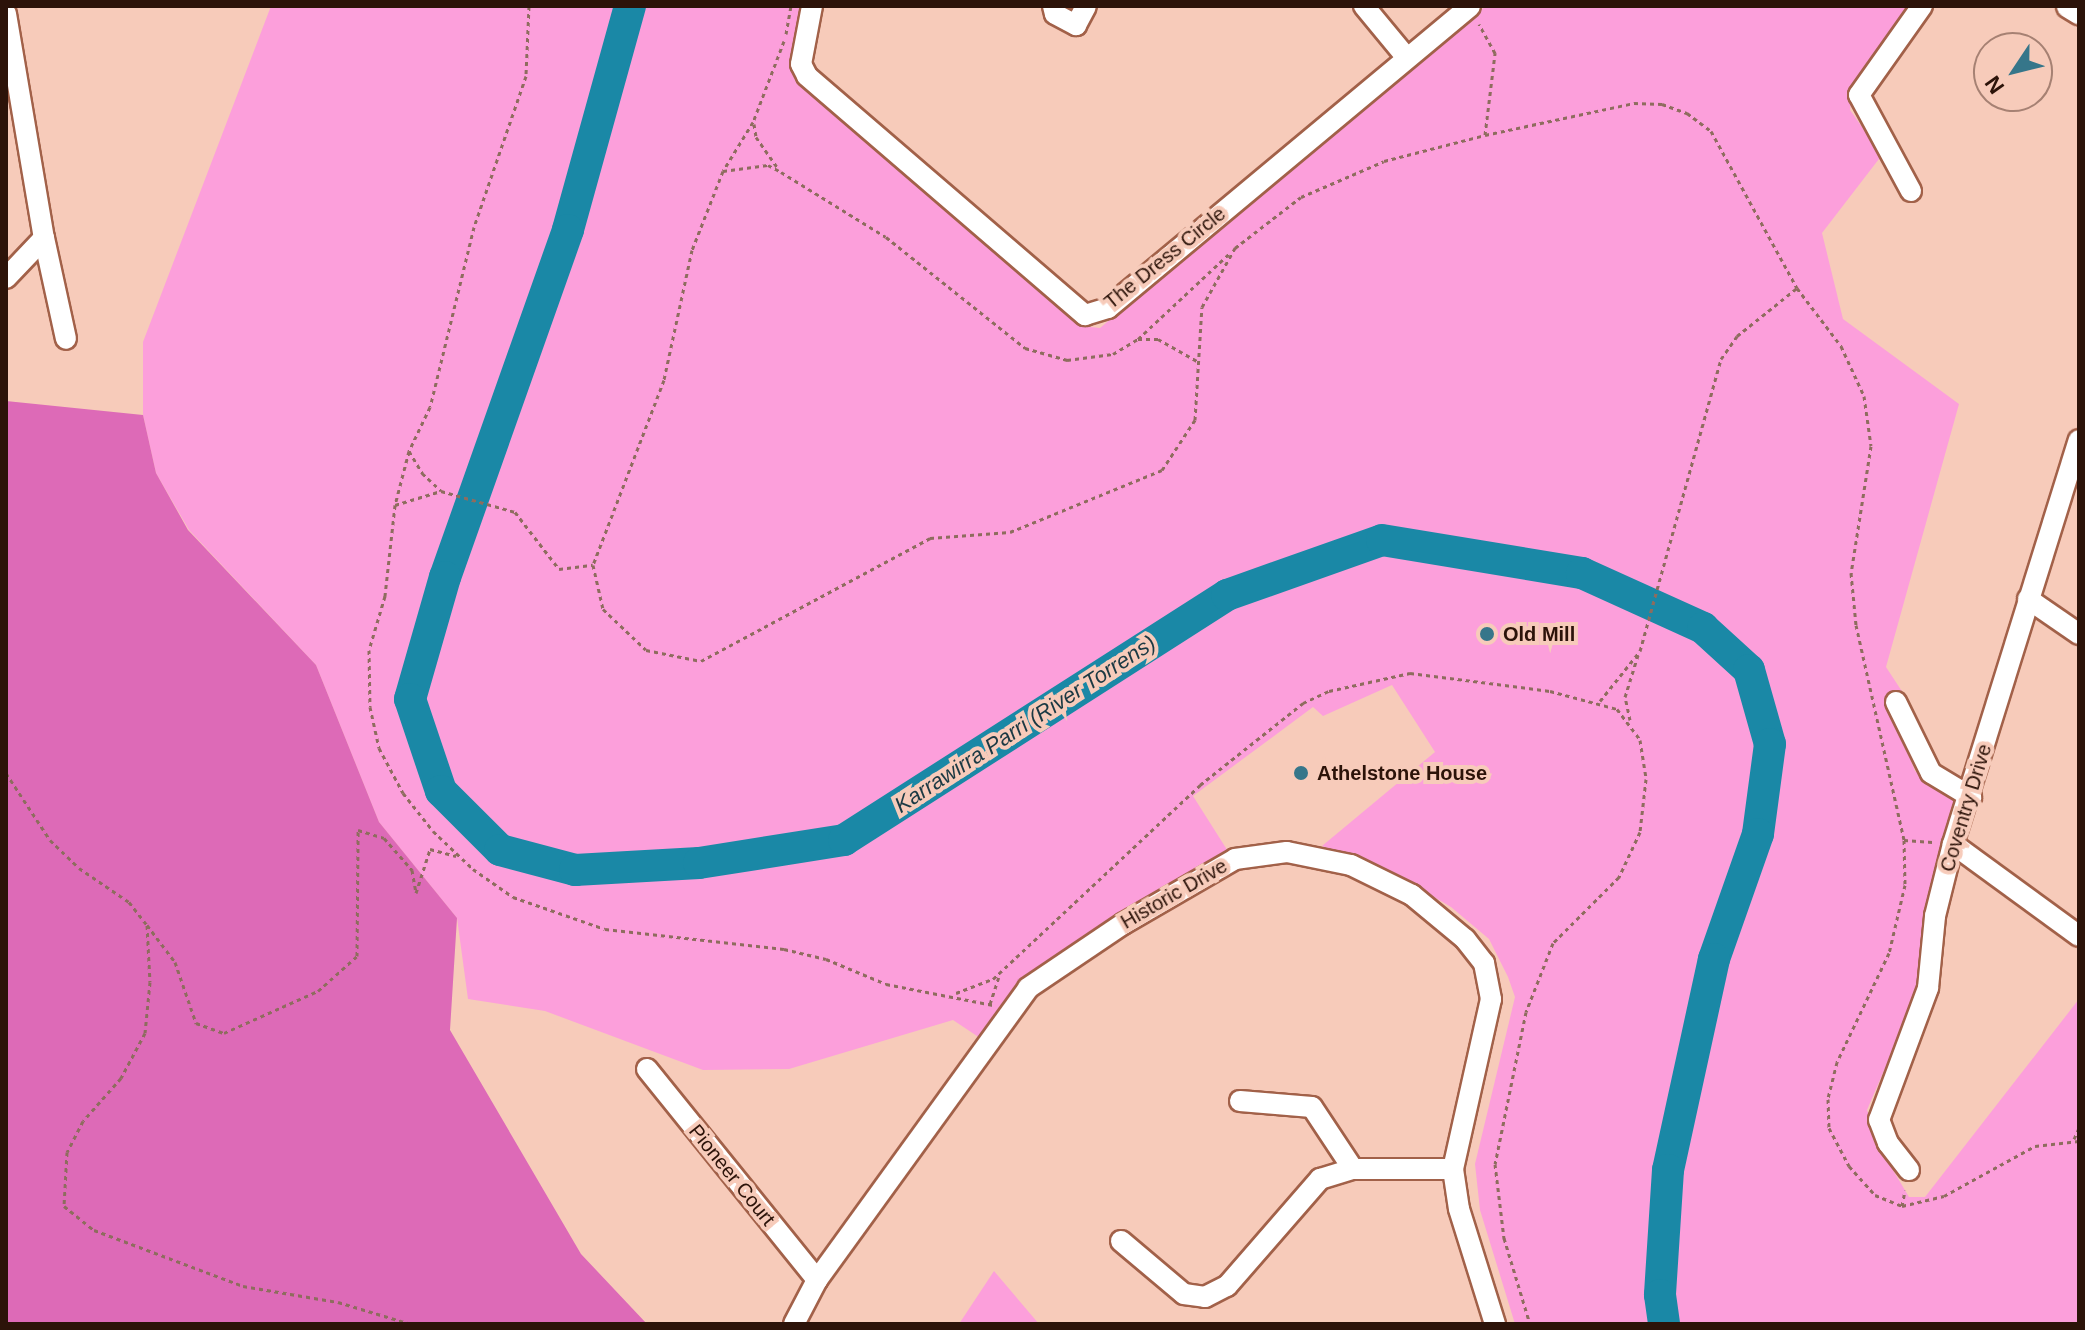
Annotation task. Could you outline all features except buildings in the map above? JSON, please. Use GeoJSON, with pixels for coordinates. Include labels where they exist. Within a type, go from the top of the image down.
{"type":"FeatureCollection","features":[{"type":"Feature","properties":{"kind":"street","name":"The Dress Circle"},"geometry":{"type":"LineString","coordinates":[[812,6],[801,64],[807,76],[1085,315],[1108,308],[1468,7]]}},
{"type":"Feature","properties":{"kind":"street"},"geometry":{"type":"LineString","coordinates":[[1053,6],[1055,14],[1076,25],[1086,6]]}},
{"type":"Feature","properties":{"kind":"street"},"geometry":{"type":"LineString","coordinates":[[1364,6],[1407,58]]}},
{"type":"Feature","properties":{"kind":"street"},"geometry":{"type":"LineString","coordinates":[[1911,191],[1859,95],[1922,6]]}},
{"type":"Feature","properties":{"kind":"street"},"geometry":{"type":"LineString","coordinates":[[2069,6],[2079,12]]}},
{"type":"Feature","properties":{"kind":"street"},"geometry":{"type":"LineString","coordinates":[[6,14],[44,238],[66,339]]}},
{"type":"Feature","properties":{"kind":"street"},"geometry":{"type":"LineString","coordinates":[[6,278],[44,238]]}},
{"type":"Feature","properties":{"kind":"street","name":"Coventry Drive"},"geometry":{"type":"LineString","coordinates":[[1909,1170],[1888,1143],[1879,1120],[1928,988],[1935,916],[1953,844],[1971,797],[2028,599],[2079,440]]}},
{"type":"Feature","properties":{"kind":"street"},"geometry":{"type":"LineString","coordinates":[[2028,599],[2079,634]]}},
{"type":"Feature","properties":{"kind":"street"},"geometry":{"type":"LineString","coordinates":[[1896,702],[1931,773],[1971,797]]}},
{"type":"Feature","properties":{"kind":"street"},"geometry":{"type":"LineString","coordinates":[[1953,844],[2079,936]]}},
{"type":"Feature","properties":{"kind":"street","name":"Historic Drive"},"geometry":{"type":"LineString","coordinates":[[794,1324],[817,1280],[998,1009],[1076,955],[1235,859],[1287,852],[1351,865],[1412,895],[1465,939],[1484,963],[1491,999],[1453,1169],[1459,1209],[1495,1324]]}},
{"type":"Feature","properties":{"kind":"street","name":"Pioneer Court"},"geometry":{"type":"LineString","coordinates":[[647,1069],[817,1280]]}},
{"type":"Feature","properties":{"kind":"street"},"geometry":{"type":"LineString","coordinates":[[1240,1101],[1312,1107],[1353,1169]]}},
{"type":"Feature","properties":{"kind":"street"},"geometry":{"type":"LineString","coordinates":[[1121,1241],[1184,1294],[1205,1297],[1227,1286],[1320,1179],[1353,1169],[1453,1169]]}},
{"type":"Feature","properties":{"kind":"path"},"geometry":{"type":"LineString","coordinates":[[529,6],[526,76],[474,227],[430,407],[409,451],[395,505],[385,596],[369,650],[370,707],[379,748],[403,793],[460,857],[513,897],[563,917],[605,929],[784,949],[826,959],[886,984],[954,994],[998,1009],[1000,973]]}},
{"type":"Feature","properties":{"kind":"path"},"geometry":{"type":"LineString","coordinates":[[791,6],[784,44],[753,122],[723,171],[692,250],[664,380],[593,565],[603,609],[646,650],[701,661],[930,538],[1010,532],[1162,470],[1195,420],[1202,307],[1235,248]]}},
{"type":"Feature","properties":{"kind":"path"},"geometry":{"type":"LineString","coordinates":[[1468,7],[1495,53],[1485,135]]}},
{"type":"Feature","properties":{"kind":"path"},"geometry":{"type":"LineString","coordinates":[[723,171],[768,165],[781,172],[886,237],[1025,348],[1067,360],[1113,354],[1138,339],[1235,248],[1301,197],[1384,161],[1485,135],[1634,103],[1687,113],[1711,131],[1797,288],[1841,346],[1864,396],[1871,446],[1851,573],[1856,625],[1904,840],[1905,885],[1889,953],[1837,1062],[1828,1099],[1829,1128],[1849,1166],[1875,1195],[1902,1206],[1944,1196],[2035,1146],[2076,1141],[2079,1128]]}},
{"type":"Feature","properties":{"kind":"path"},"geometry":{"type":"LineString","coordinates":[[753,122],[756,137],[781,172]]}},
{"type":"Feature","properties":{"kind":"path"},"geometry":{"type":"LineString","coordinates":[[1530,1324],[1495,1195],[1501,1120],[1526,1012],[1553,943],[1633,856],[1646,779],[1625,697],[1668,560],[1683,482],[1721,359],[1737,336],[1797,288]]}},
{"type":"Feature","properties":{"kind":"path"},"geometry":{"type":"LineString","coordinates":[[1138,339],[1158,339],[1199,362]]}},
{"type":"Feature","properties":{"kind":"path"},"geometry":{"type":"LineString","coordinates":[[409,451],[422,473],[441,491],[515,512],[559,569],[593,565]]}},
{"type":"Feature","properties":{"kind":"path"},"geometry":{"type":"LineString","coordinates":[[395,505],[441,491]]}},
{"type":"Feature","properties":{"kind":"path"},"geometry":{"type":"LineString","coordinates":[[1599,702],[1614,690],[1640,651]]}},
{"type":"Feature","properties":{"kind":"path"},"geometry":{"type":"LineString","coordinates":[[954,994],[976,989],[1000,973],[1200,785],[1303,703],[1329,691],[1410,673],[1599,702],[1617,709],[1632,724]]}},
{"type":"Feature","properties":{"kind":"path"},"geometry":{"type":"LineString","coordinates":[[6,773],[50,840],[79,868],[129,902],[147,925],[175,962],[196,1023],[224,1033],[318,991],[357,956],[358,830],[384,838],[412,870],[416,893],[430,849],[460,857]]}},
{"type":"Feature","properties":{"kind":"path"},"geometry":{"type":"LineString","coordinates":[[1904,840],[1953,844]]}},
{"type":"Feature","properties":{"kind":"path"},"geometry":{"type":"LineString","coordinates":[[147,925],[150,982],[145,1033],[121,1078],[83,1121],[67,1152],[64,1206],[94,1230],[182,1259],[243,1286],[338,1302],[411,1324]]}},
{"type":"Feature","properties":{"kind":"shaded area"},"geometry":{"type":"Polygon","coordinates":[[[271,6],[807,6],[798,78],[1081,326],[1100,328],[1486,6],[1910,6],[1853,85],[1850,110],[1882,155],[1822,233],[1843,319],[1959,404],[1886,667],[1905,696],[1890,706],[1915,771],[1955,798],[1917,994],[1867,1110],[1884,1155],[1909,1197],[1925,1197],[2079,999],[2079,1324],[1515,1324],[1480,1210],[1475,1164],[1515,997],[1508,977],[1489,939],[1451,907],[1390,871],[1322,846],[1435,752],[1392,685],[1323,716],[1313,707],[1193,796],[1231,856],[1107,929],[983,1040],[953,1020],[789,1069],[703,1070],[545,1011],[468,999],[457,918],[379,822],[316,665],[189,530],[156,473],[143,415],[143,342],[271,6]]]}},
{"type":"Feature","properties":{"kind":"shaded area"},"geometry":{"type":"Polygon","coordinates":[[[6,401],[143,415],[156,473],[188,530],[316,665],[379,822],[457,918],[450,1030],[581,1254],[647,1324],[6,1324],[6,401]]]}},
{"type":"Feature","properties":{"kind":"shaded area"},"geometry":{"type":"Polygon","coordinates":[[[994,1271],[1039,1324],[959,1324],[994,1271]]]}},
{"type":"Feature","properties":{"kind":"waterway","name":"Karrawirra Parri (River Torrens)"},"geometry":{"type":"LineString","coordinates":[[630,6],[568,230],[445,577],[410,699],[441,791],[500,850],[575,870],[699,863],[844,840],[1227,595],[1382,540],[1582,573],[1703,628],[1749,670],[1770,744],[1758,834],[1714,959],[1668,1170],[1660,1295],[1664,1324]]}},
{"type":"Feature","properties":{"kind":"place","name":"Old Mill"},"geometry":{"type":"Point","coordinates":[1487,634]}},
{"type":"Feature","properties":{"kind":"place","name":"Athelstone House"},"geometry":{"type":"Point","coordinates":[1301,773]}}]}
